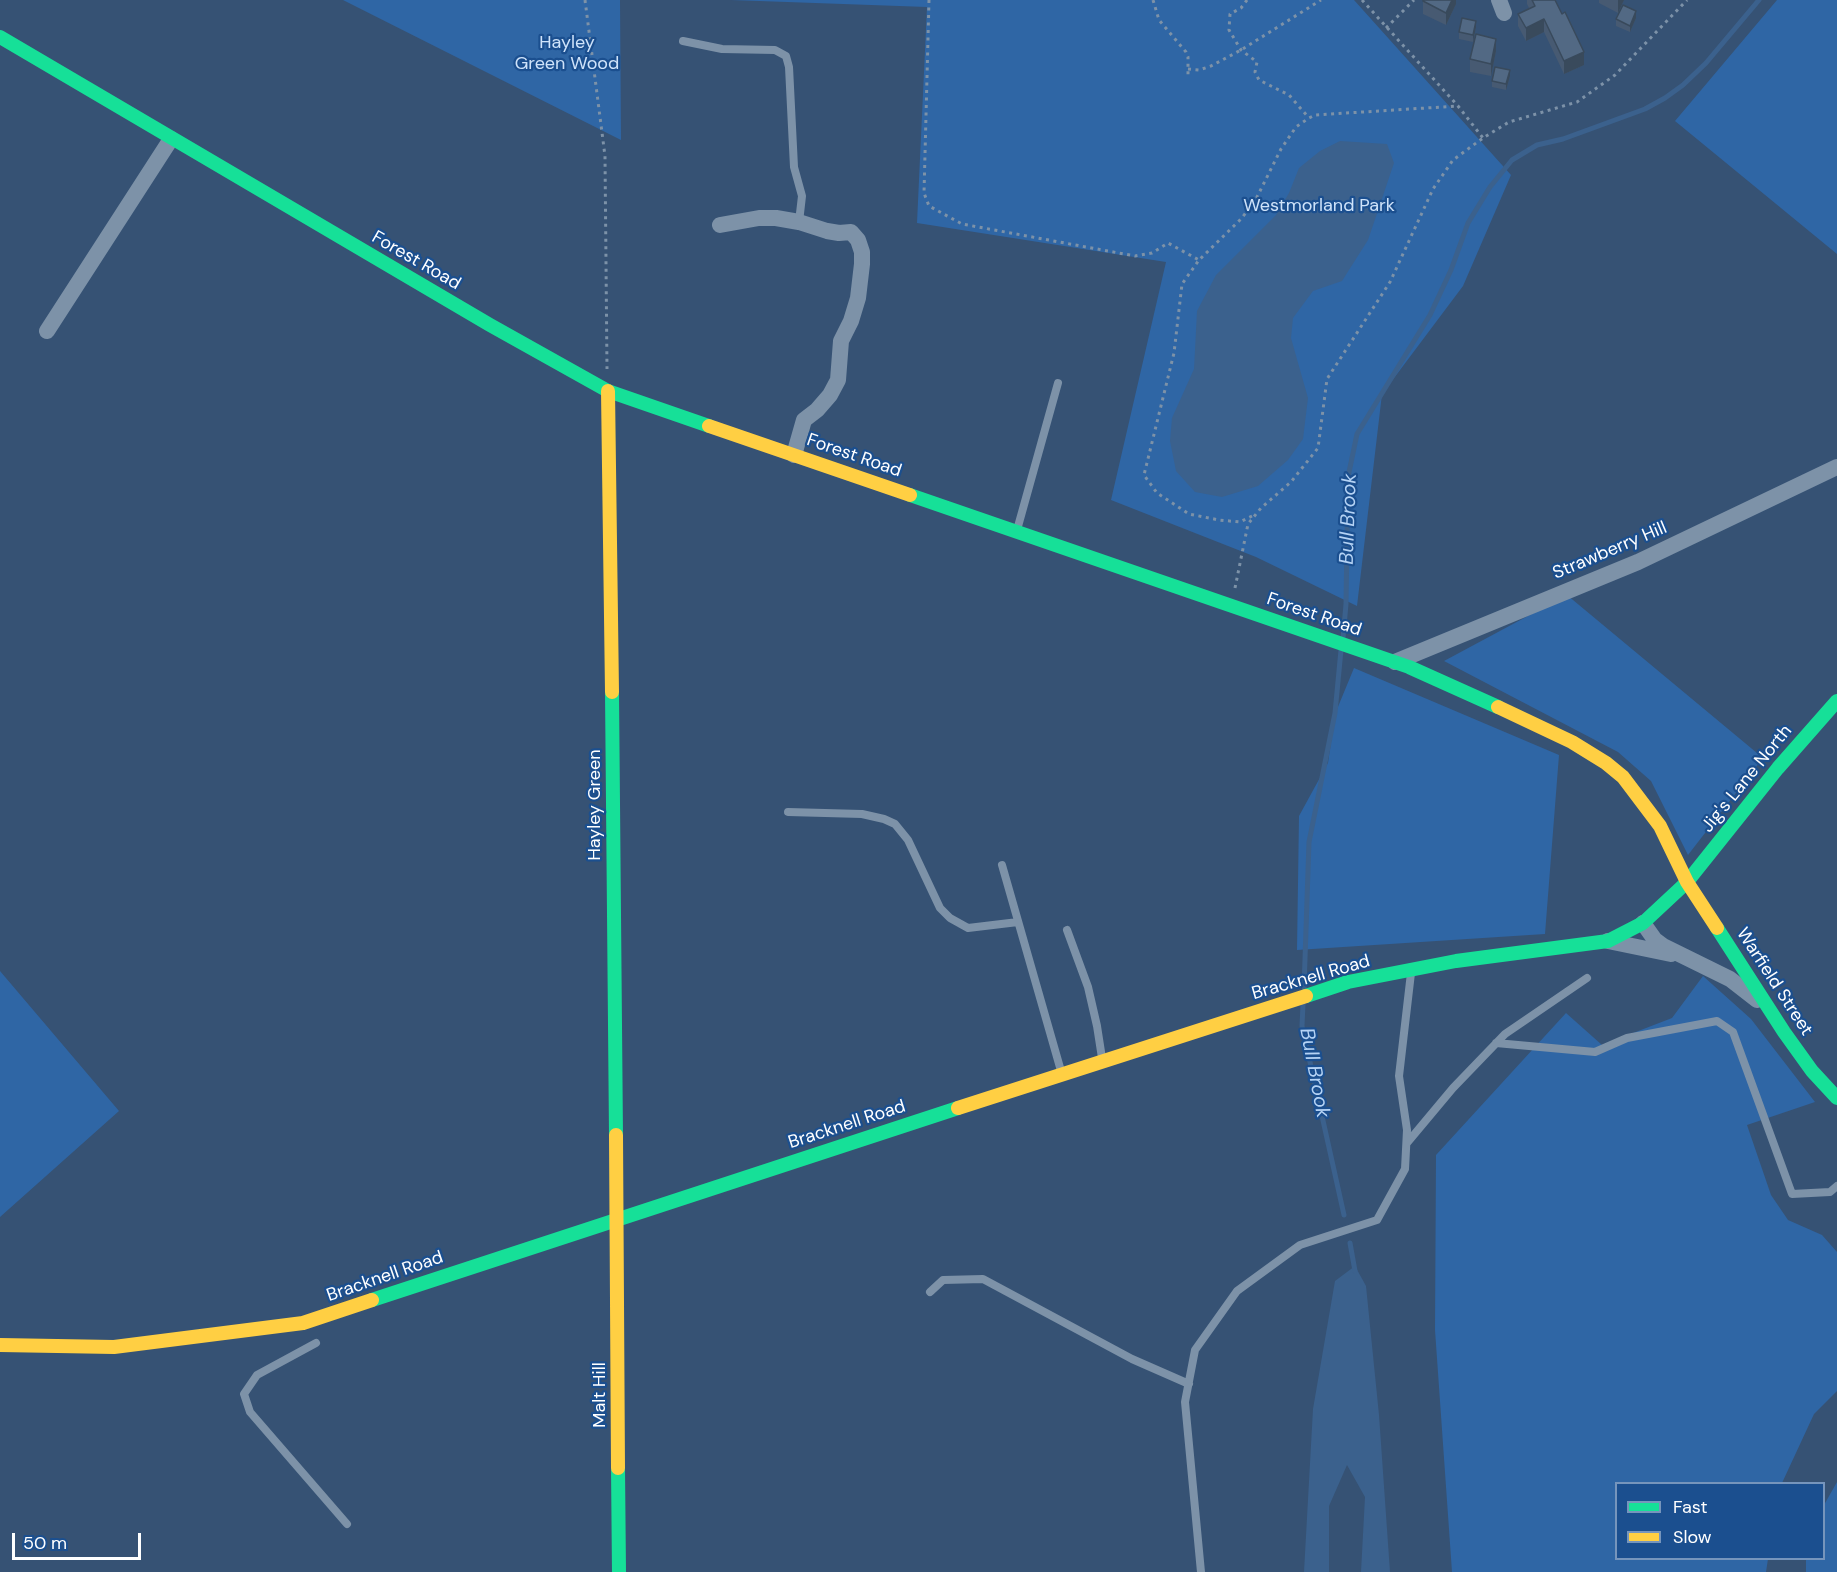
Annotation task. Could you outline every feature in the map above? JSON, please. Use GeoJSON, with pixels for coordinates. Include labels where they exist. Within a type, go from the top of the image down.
{"type":"FeatureCollection","features":[{"type":"Feature","properties":{"kind":"main road","name":"Forest Road"},"geometry":{"type":"LineString","coordinates":[[0,37],[171,139],[608,392],[1331,639],[1395,662],[1542,726],[1606,763],[1623,777],[1660,826],[1687,882]]}},
{"type":"Feature","properties":{"kind":"main road","name":"Hayley Green"},"geometry":{"type":"LineString","coordinates":[[608,392],[616,1219]]}},
{"type":"Feature","properties":{"kind":"main road","name":"Jig's Lane North"},"geometry":{"type":"LineString","coordinates":[[1687,882],[1778,768],[1837,701]]}},
{"type":"Feature","properties":{"kind":"main road","name":"Bracknell Road"},"geometry":{"type":"LineString","coordinates":[[0,1345],[114,1347],[303,1323],[1348,982],[1456,961],[1608,941],[1643,923],[1687,882]]}},
{"type":"Feature","properties":{"kind":"main road","name":"Warfield Street"},"geometry":{"type":"LineString","coordinates":[[1687,882],[1812,1071],[1837,1098]]}},
{"type":"Feature","properties":{"kind":"main road","name":"Malt Hill"},"geometry":{"type":"LineString","coordinates":[[616,1219],[619,1572]]}},
{"type":"Feature","properties":{"kind":"street"},"geometry":{"type":"LineString","coordinates":[[47,331],[171,139]]}},
{"type":"Feature","properties":{"kind":"street"},"geometry":{"type":"LineString","coordinates":[[720,225],[759,218],[799,222],[827,231],[851,232],[858,240],[862,252],[858,298],[851,321],[841,340],[838,380],[830,395],[817,410],[804,420],[794,455]]}},
{"type":"Feature","properties":{"kind":"street","name":"Strawberry Hill"},"geometry":{"type":"LineString","coordinates":[[1395,662],[1638,562],[1837,467]]}},
{"type":"Feature","properties":{"kind":"street"},"geometry":{"type":"LineString","coordinates":[[1643,923],[1655,940],[1683,957],[1730,979],[1775,1017]]}},
{"type":"Feature","properties":{"kind":"street"},"geometry":{"type":"LineString","coordinates":[[1608,941],[1683,957]]}},
{"type":"Feature","properties":{"kind":"lane"},"geometry":{"type":"LineString","coordinates":[[683,41],[722,49],[775,50],[786,56],[789,67],[794,167],[802,196],[799,222]]}},
{"type":"Feature","properties":{"kind":"lane"},"geometry":{"type":"LineString","coordinates":[[1017,531],[1058,383]]}},
{"type":"Feature","properties":{"kind":"lane"},"geometry":{"type":"LineString","coordinates":[[788,812],[862,814],[884,819],[894,824],[908,840],[940,909],[951,918],[968,928],[1018,922]]}},
{"type":"Feature","properties":{"kind":"lane"},"geometry":{"type":"LineString","coordinates":[[1002,866],[1062,1075]]}},
{"type":"Feature","properties":{"kind":"lane"},"geometry":{"type":"LineString","coordinates":[[1067,930],[1088,987],[1102,1062]]}},
{"type":"Feature","properties":{"kind":"lane"},"geometry":{"type":"LineString","coordinates":[[1201,1572],[1185,1402],[1194,1350],[1237,1291],[1300,1245],[1377,1220],[1405,1169],[1407,1130],[1399,1076],[1411,970]]}},
{"type":"Feature","properties":{"kind":"lane"},"geometry":{"type":"LineString","coordinates":[[1406,1143],[1453,1088],[1505,1034],[1587,978]]}},
{"type":"Feature","properties":{"kind":"lane"},"geometry":{"type":"LineString","coordinates":[[1496,1043],[1594,1052],[1627,1038],[1718,1021],[1733,1032],[1792,1194],[1830,1192],[1837,1186]]}},
{"type":"Feature","properties":{"kind":"lane"},"geometry":{"type":"LineString","coordinates":[[930,1292],[943,1280],[983,1279],[1132,1359],[1189,1384]]}},
{"type":"Feature","properties":{"kind":"lane"},"geometry":{"type":"LineString","coordinates":[[316,1343],[257,1375],[244,1394],[250,1412],[347,1524]]}},
{"type":"Feature","properties":{"kind":"path"},"geometry":{"type":"LineString","coordinates":[[585,0],[605,156],[608,392]]}},
{"type":"Feature","properties":{"kind":"path"},"geometry":{"type":"LineString","coordinates":[[929,0],[924,193],[929,207],[962,224],[1136,256],[1152,254],[1168,243],[1199,260]]}},
{"type":"Feature","properties":{"kind":"path"},"geometry":{"type":"LineString","coordinates":[[1153,0],[1159,20],[1186,52],[1188,76]]}},
{"type":"Feature","properties":{"kind":"path"},"geometry":{"type":"LineString","coordinates":[[1248,0],[1230,15],[1229,30],[1241,50],[1257,62],[1255,72],[1260,80],[1289,95],[1309,118]]}},
{"type":"Feature","properties":{"kind":"path"},"geometry":{"type":"LineString","coordinates":[[1188,69],[1199,70],[1211,66],[1321,0]]}},
{"type":"Feature","properties":{"kind":"path"},"geometry":{"type":"LineString","coordinates":[[1362,0],[1458,106],[1483,138]]}},
{"type":"Feature","properties":{"kind":"path"},"geometry":{"type":"LineString","coordinates":[[1386,28],[1414,0]]}},
{"type":"Feature","properties":{"kind":"path"},"geometry":{"type":"LineString","coordinates":[[1231,605],[1248,524],[1261,508],[1291,482],[1318,448],[1327,379],[1390,282],[1433,189],[1453,160],[1509,122],[1577,102],[1615,75],[1687,0]]}},
{"type":"Feature","properties":{"kind":"path"},"geometry":{"type":"LineString","coordinates":[[1254,516],[1240,522],[1189,514],[1156,494],[1144,475],[1174,353],[1182,284],[1199,260],[1241,219],[1255,201],[1286,142],[1296,127],[1309,118],[1458,106]]}},
{"type":"Feature","properties":{"kind":"green space","name":"Hayley Green Wood"},"geometry":{"type":"Polygon","coordinates":[[[343,0],[620,0],[621,140],[343,0]]]}},
{"type":"Feature","properties":{"kind":"green space","name":"Westmorland Park"},"geometry":{"type":"Polygon","coordinates":[[[731,0],[1354,0],[1511,175],[1463,286],[1382,394],[1357,606],[1256,557],[1111,500],[1166,262],[917,223],[927,7],[731,0]]]}},
{"type":"Feature","properties":{"kind":"green space"},"geometry":{"type":"Polygon","coordinates":[[[1777,0],[1837,0],[1837,254],[1675,121],[1777,0]]]}},
{"type":"Feature","properties":{"kind":"green space"},"geometry":{"type":"Polygon","coordinates":[[[1567,595],[1763,758],[1688,855],[1651,781],[1618,752],[1444,661],[1567,595]]]}},
{"type":"Feature","properties":{"kind":"green space"},"geometry":{"type":"Polygon","coordinates":[[[1354,668],[1559,755],[1545,934],[1297,950],[1299,816],[1328,763],[1335,714],[1354,668]]]}},
{"type":"Feature","properties":{"kind":"green space"},"geometry":{"type":"Polygon","coordinates":[[[0,971],[119,1111],[0,1217],[0,971]]]}},
{"type":"Feature","properties":{"kind":"green space"},"geometry":{"type":"Polygon","coordinates":[[[1703,976],[1751,1019],[1815,1102],[1747,1125],[1771,1195],[1788,1220],[1822,1235],[1837,1252],[1837,1391],[1814,1414],[1782,1482],[1615,1482],[1615,1560],[1768,1560],[1766,1572],[1452,1572],[1435,1330],[1436,1155],[1566,1013],[1602,1045],[1672,1018],[1703,976]]]}},
{"type":"Feature","properties":{"kind":"green space"},"geometry":{"type":"Polygon","coordinates":[[[1837,1482],[1837,1572],[1806,1572],[1806,1560],[1825,1560],[1825,1503],[1837,1482]]]}},
{"type":"Feature","properties":{"kind":"shaded area"},"geometry":{"type":"Polygon","coordinates":[[[1340,141],[1387,144],[1394,163],[1368,240],[1342,281],[1313,291],[1293,318],[1291,338],[1308,398],[1303,439],[1288,460],[1258,486],[1222,497],[1195,492],[1176,471],[1170,441],[1172,418],[1194,369],[1197,311],[1216,275],[1276,215],[1289,193],[1299,168],[1320,151],[1340,141]]]}},
{"type":"Feature","properties":{"kind":"shaded area"},"geometry":{"type":"Polygon","coordinates":[[[1355,1266],[1366,1286],[1379,1415],[1390,1572],[1361,1572],[1365,1497],[1347,1465],[1329,1506],[1329,1572],[1304,1572],[1313,1409],[1335,1281],[1355,1266]]]}},
{"type":"Feature","properties":{"kind":"building"},"geometry":{"type":"Polygon","coordinates":[[[1423,0],[1452,0],[1446,13],[1423,0]]]}},
{"type":"Feature","properties":{"kind":"building"},"geometry":{"type":"Polygon","coordinates":[[[1532,0],[1555,0],[1562,14],[1565,12],[1584,52],[1564,61],[1544,19],[1526,28],[1518,14],[1535,6],[1532,0]]]}},
{"type":"Feature","properties":{"kind":"building"},"geometry":{"type":"Polygon","coordinates":[[[1623,5],[1636,11],[1630,26],[1616,19],[1623,5]]]}},
{"type":"Feature","properties":{"kind":"building"},"geometry":{"type":"Polygon","coordinates":[[[1462,18],[1476,21],[1473,35],[1459,32],[1462,18]]]}},
{"type":"Feature","properties":{"kind":"building"},"geometry":{"type":"Polygon","coordinates":[[[1476,34],[1496,39],[1491,64],[1470,59],[1476,34]]]}},
{"type":"Feature","properties":{"kind":"building"},"geometry":{"type":"Polygon","coordinates":[[[1495,67],[1510,70],[1506,84],[1492,81],[1495,67]]]}},
{"type":"Feature","properties":{"kind":"waterway","name":"Bull Brook"},"geometry":{"type":"LineString","coordinates":[[1343,638],[1346,604],[1348,477],[1357,434],[1430,315],[1451,270],[1468,223],[1490,187],[1512,160],[1537,145],[1563,139],[1645,109],[1665,98],[1706,63],[1759,0]]}},
{"type":"Feature","properties":{"kind":"waterway","name":"Bull Brook"},"geometry":{"type":"LineString","coordinates":[[1304,988],[1309,842],[1335,713],[1341,650]]}},
{"type":"Feature","properties":{"kind":"waterway","name":"Bull Brook"},"geometry":{"type":"LineString","coordinates":[[1303,1004],[1302,1026],[1344,1215]]}},
{"type":"Feature","properties":{"kind":"waterway","name":"Bull Brook"},"geometry":{"type":"LineString","coordinates":[[1350,1243],[1355,1271]]}},
{"type":"Feature","properties":{"kind":"traffic: fast"},"geometry":{"type":"LineString","coordinates":[[0,37],[490,325],[608,391],[709,426]]}},
{"type":"Feature","properties":{"kind":"traffic: fast"},"geometry":{"type":"LineString","coordinates":[[910,495],[1409,667],[1498,707]]}},
{"type":"Feature","properties":{"kind":"traffic: fast"},"geometry":{"type":"LineString","coordinates":[[612,692],[616,1135]]}},
{"type":"Feature","properties":{"kind":"traffic: fast"},"geometry":{"type":"LineString","coordinates":[[1306,996],[1348,982],[1456,961],[1608,941],[1643,923],[1687,882],[1778,768],[1837,701]]}},
{"type":"Feature","properties":{"kind":"traffic: fast"},"geometry":{"type":"LineString","coordinates":[[1717,928],[1784,1032],[1812,1071],[1837,1098]]}},
{"type":"Feature","properties":{"kind":"traffic: fast"},"geometry":{"type":"LineString","coordinates":[[372,1300],[958,1108]]}},
{"type":"Feature","properties":{"kind":"traffic: fast"},"geometry":{"type":"LineString","coordinates":[[618,1468],[619,1572]]}},
{"type":"Feature","properties":{"kind":"traffic: slow"},"geometry":{"type":"LineString","coordinates":[[608,391],[612,692]]}},
{"type":"Feature","properties":{"kind":"traffic: slow"},"geometry":{"type":"LineString","coordinates":[[709,426],[910,495]]}},
{"type":"Feature","properties":{"kind":"traffic: slow"},"geometry":{"type":"LineString","coordinates":[[1498,707],[1572,742],[1606,763],[1623,777],[1660,826],[1687,882],[1717,928]]}},
{"type":"Feature","properties":{"kind":"traffic: slow"},"geometry":{"type":"LineString","coordinates":[[958,1108],[1306,996]]}},
{"type":"Feature","properties":{"kind":"traffic: slow"},"geometry":{"type":"LineString","coordinates":[[616,1135],[618,1468]]}},
{"type":"Feature","properties":{"kind":"traffic: slow"},"geometry":{"type":"LineString","coordinates":[[0,1345],[114,1347],[303,1323],[372,1300]]}}]}
